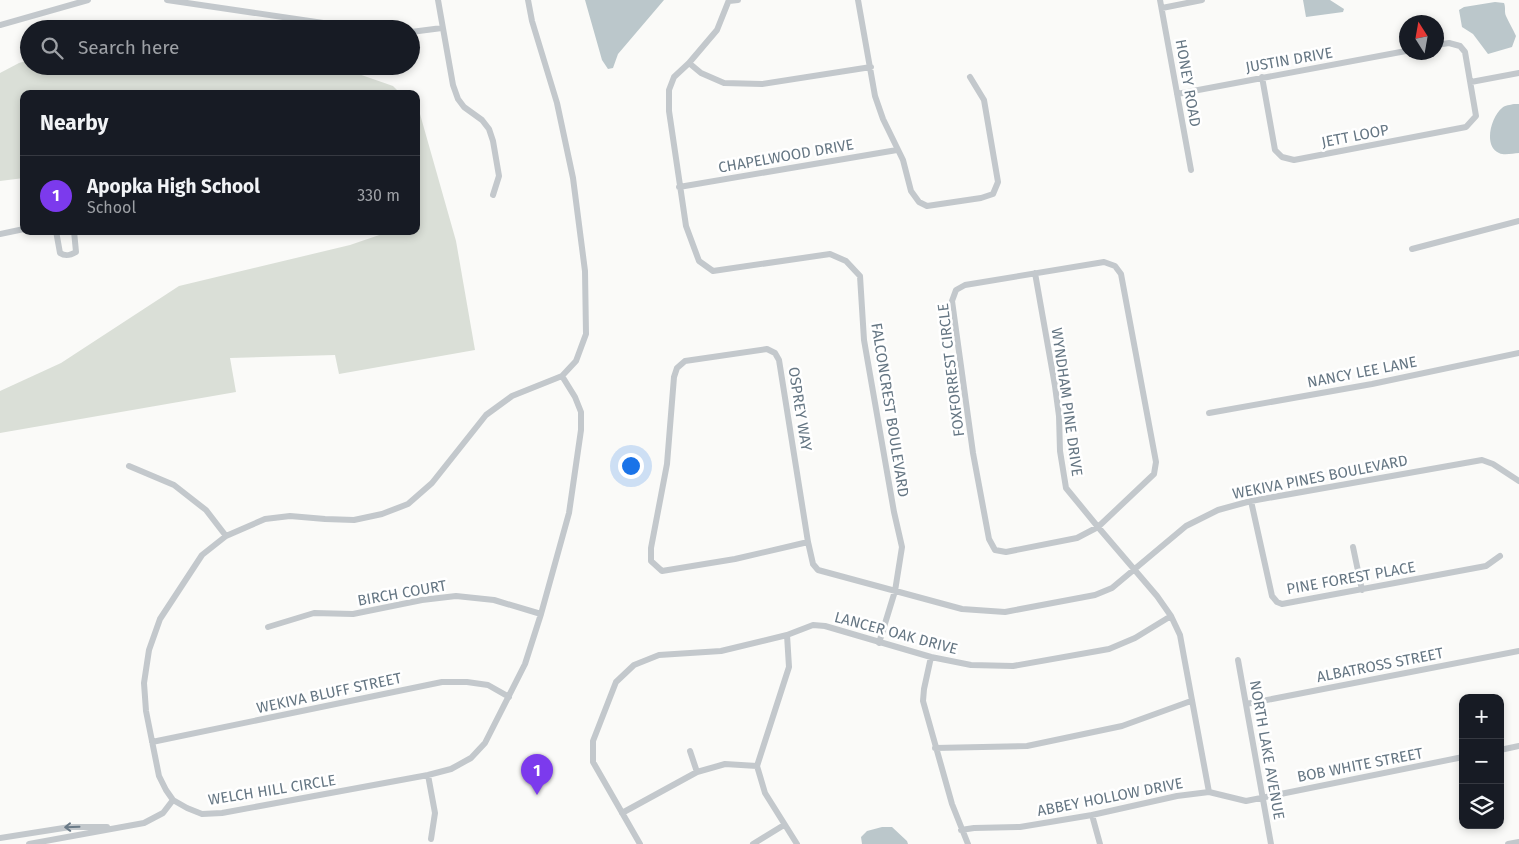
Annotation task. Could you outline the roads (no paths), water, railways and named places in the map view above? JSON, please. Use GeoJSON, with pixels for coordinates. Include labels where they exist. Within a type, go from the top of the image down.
{"type":"FeatureCollection","features":[{"type":"Feature","properties":{"kind":"street"},"geometry":{"type":"LineString","coordinates":[[0,25],[88,0]]}},
{"type":"Feature","properties":{"kind":"street"},"geometry":{"type":"LineString","coordinates":[[167,0],[303,20]]}},
{"type":"Feature","properties":{"kind":"street"},"geometry":{"type":"LineString","coordinates":[[438,0],[453,84],[458,99],[464,107],[482,120],[489,129],[493,141],[499,176],[493,195]]}},
{"type":"Feature","properties":{"kind":"street"},"geometry":{"type":"LineString","coordinates":[[28,844],[144,822],[163,813],[173,800],[159,776],[146,711],[144,682],[149,650],[160,619],[202,555],[226,536],[265,519],[290,516],[354,520],[382,514],[408,504],[432,483],[486,415],[512,396],[562,376],[576,361],[586,334],[585,271],[573,178],[557,103],[532,21],[528,0]]}},
{"type":"Feature","properties":{"kind":"street"},"geometry":{"type":"LineString","coordinates":[[729,1],[738,0]]}},
{"type":"Feature","properties":{"kind":"street"},"geometry":{"type":"LineString","coordinates":[[858,0],[876,96],[883,119],[902,160],[911,192],[919,202],[927,206],[981,198],[993,194],[998,182],[984,100],[970,77]]}},
{"type":"Feature","properties":{"kind":"street","name":"HONEY ROAD"},"geometry":{"type":"LineString","coordinates":[[1160,0],[1191,170]]}},
{"type":"Feature","properties":{"kind":"street"},"geometry":{"type":"LineString","coordinates":[[1162,8],[1202,0]]}},
{"type":"Feature","properties":{"kind":"street","name":"FALCONCREST BOULEVARD"},"geometry":{"type":"LineString","coordinates":[[729,1],[717,30],[689,63],[674,77],[669,90],[669,111],[686,226],[699,261],[713,271],[830,254],[846,261],[860,276],[864,340],[894,512],[902,547],[895,591],[879,643]]}},
{"type":"Feature","properties":{"kind":"street"},"geometry":{"type":"LineString","coordinates":[[420,31],[442,28]]}},
{"type":"Feature","properties":{"kind":"street"},"geometry":{"type":"LineString","coordinates":[[1444,44],[1460,46],[1465,52],[1471,82],[1519,73]]}},
{"type":"Feature","properties":{"kind":"street","name":"JUSTIN DRIVE"},"geometry":{"type":"LineString","coordinates":[[1177,94],[1399,52]]}},
{"type":"Feature","properties":{"kind":"street"},"geometry":{"type":"LineString","coordinates":[[689,63],[701,73],[724,83],[733,84],[762,84],[871,68]]}},
{"type":"Feature","properties":{"kind":"street","name":"JETT LOOP"},"geometry":{"type":"LineString","coordinates":[[1262,77],[1275,150],[1282,157],[1294,160],[1466,127],[1476,116],[1471,82]]}},
{"type":"Feature","properties":{"kind":"street","name":"CHAPELWOOD DRIVE"},"geometry":{"type":"LineString","coordinates":[[680,187],[897,150]]}},
{"type":"Feature","properties":{"kind":"street"},"geometry":{"type":"LineString","coordinates":[[1412,249],[1519,221]]}},
{"type":"Feature","properties":{"kind":"street"},"geometry":{"type":"LineString","coordinates":[[0,234],[20,230]]}},
{"type":"Feature","properties":{"kind":"street"},"geometry":{"type":"LineString","coordinates":[[57,235],[60,253],[64,256],[72,255],[76,252],[74,235]]}},
{"type":"Feature","properties":{"kind":"street","name":"FOXFORREST CIRCLE"},"geometry":{"type":"LineString","coordinates":[[1104,262],[1116,266],[1121,274],[1156,462],[1154,474],[1148,481],[1098,527],[1077,538],[1006,552],[995,550],[989,539],[973,453],[952,301],[956,290],[965,285],[1104,262]]}},
{"type":"Feature","properties":{"kind":"street","name":"WYNDHAM PINE DRIVE"},"geometry":{"type":"LineString","coordinates":[[1035,273],[1055,386],[1059,416],[1060,451],[1066,488],[1157,596],[1171,616],[1180,635],[1208,792]]}},
{"type":"Feature","properties":{"kind":"street","name":"OSPREY WAY"},"geometry":{"type":"LineString","coordinates":[[808,542],[735,559],[662,571],[651,561],[651,548],[667,464],[674,376],[677,368],[685,362],[767,349],[775,352],[780,360],[813,564],[818,570],[852,580]]}},
{"type":"Feature","properties":{"kind":"street","name":"NANCY LEE LANE"},"geometry":{"type":"LineString","coordinates":[[1210,413],[1372,384],[1519,353]]}},
{"type":"Feature","properties":{"kind":"street","name":"WELCH HILL CIRCLE"},"geometry":{"type":"LineString","coordinates":[[173,800],[202,814],[222,813],[428,775],[450,769],[471,758],[485,744],[525,664],[569,513],[581,430],[581,412],[576,397],[562,376]]}},
{"type":"Feature","properties":{"kind":"street","name":"WEKIVA PINES BOULEVARD"},"geometry":{"type":"LineString","coordinates":[[852,580],[962,609],[1005,612],[1095,595],[1112,588],[1186,526],[1218,510],[1251,501],[1482,460],[1493,464],[1519,481]]}},
{"type":"Feature","properties":{"kind":"street"},"geometry":{"type":"LineString","coordinates":[[129,466],[174,484],[206,510],[226,536]]}},
{"type":"Feature","properties":{"kind":"street","name":"PINE FOREST PLACE"},"geometry":{"type":"LineString","coordinates":[[1251,501],[1272,596],[1277,602],[1282,604],[1486,566],[1500,556]]}},
{"type":"Feature","properties":{"kind":"street"},"geometry":{"type":"LineString","coordinates":[[1353,547],[1362,590]]}},
{"type":"Feature","properties":{"kind":"street","name":"BIRCH COURT"},"geometry":{"type":"LineString","coordinates":[[268,627],[314,613],[353,614],[422,600],[456,596],[494,600],[541,614]]}},
{"type":"Feature","properties":{"kind":"street","name":"LANCER OAK DRIVE"},"geometry":{"type":"LineString","coordinates":[[640,844],[593,762],[593,741],[616,682],[634,666],[659,655],[722,651],[787,635],[813,625],[825,626],[931,657],[971,665],[1013,666],[1109,649],[1135,638],[1171,616]]}},
{"type":"Feature","properties":{"kind":"street"},"geometry":{"type":"LineString","coordinates":[[787,635],[790,667],[757,766],[765,793],[797,844]]}},
{"type":"Feature","properties":{"kind":"street","name":"ALBATROSS STREET"},"geometry":{"type":"LineString","coordinates":[[1246,704],[1519,651]]}},
{"type":"Feature","properties":{"kind":"street"},"geometry":{"type":"LineString","coordinates":[[931,657],[923,702],[952,804],[968,844]]}},
{"type":"Feature","properties":{"kind":"street","name":"NORTH LAKE AVENUE"},"geometry":{"type":"LineString","coordinates":[[1238,660],[1271,844]]}},
{"type":"Feature","properties":{"kind":"street","name":"WEKIVA BLUFF STREET"},"geometry":{"type":"LineString","coordinates":[[152,742],[442,682],[467,682],[488,685],[508,697]]}},
{"type":"Feature","properties":{"kind":"street"},"geometry":{"type":"LineString","coordinates":[[935,748],[1027,746],[1122,726],[1191,701]]}},
{"type":"Feature","properties":{"kind":"street"},"geometry":{"type":"LineString","coordinates":[[1504,749],[1519,746]]}},
{"type":"Feature","properties":{"kind":"street"},"geometry":{"type":"LineString","coordinates":[[690,751],[697,772]]}},
{"type":"Feature","properties":{"kind":"street","name":"BOB WHITE STREET"},"geometry":{"type":"LineString","coordinates":[[1262,797],[1459,759]]}},
{"type":"Feature","properties":{"kind":"street"},"geometry":{"type":"LineString","coordinates":[[622,813],[697,772],[725,764],[757,766]]}},
{"type":"Feature","properties":{"kind":"street"},"geometry":{"type":"LineString","coordinates":[[428,775],[435,813],[431,839]]}},
{"type":"Feature","properties":{"kind":"street","name":"ABBEY HOLLOW DRIVE"},"geometry":{"type":"LineString","coordinates":[[961,830],[1020,826],[1092,815],[1177,796],[1208,792],[1246,801],[1262,797]]}},
{"type":"Feature","properties":{"kind":"street"},"geometry":{"type":"LineString","coordinates":[[1092,815],[1100,844]]}},
{"type":"Feature","properties":{"kind":"street"},"geometry":{"type":"LineString","coordinates":[[753,844],[784,825]]}},
{"type":"Feature","properties":{"kind":"street"},"geometry":{"type":"LineString","coordinates":[[0,838],[70,826],[121,826]]}},
{"type":"Feature","properties":{"kind":"street"},"geometry":{"type":"LineString","coordinates":[[1508,844],[1519,842]]}},
{"type":"Feature","properties":{"kind":"place","name":"Apopka High School"},"geometry":{"type":"Point","coordinates":[537,795]}}]}
